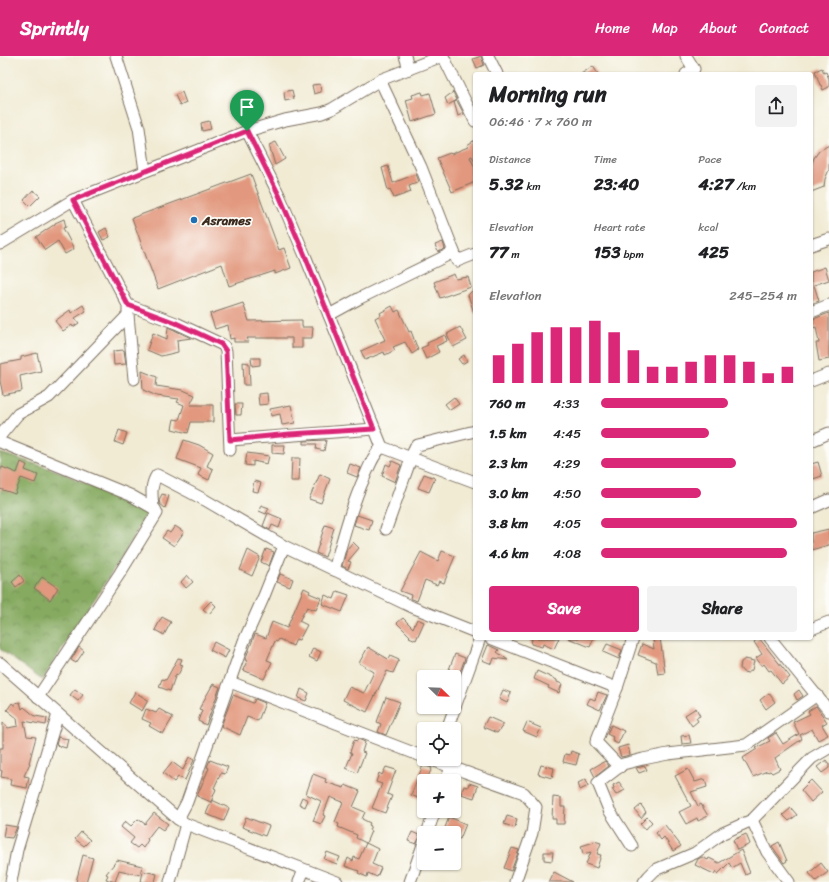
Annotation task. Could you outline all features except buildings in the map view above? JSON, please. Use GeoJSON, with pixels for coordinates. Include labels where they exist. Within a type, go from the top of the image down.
{"type":"FeatureCollection","features":[{"type":"Feature","properties":{"kind":"street"},"geometry":{"type":"LineString","coordinates":[[116,56],[139,128],[145,171]]}},
{"type":"Feature","properties":{"kind":"street"},"geometry":{"type":"LineString","coordinates":[[405,56],[409,69]]}},
{"type":"Feature","properties":{"kind":"street"},"geometry":{"type":"LineString","coordinates":[[0,244],[73,200],[247,131],[285,120],[322,113],[332,109],[380,80],[443,56],[473,118]]}},
{"type":"Feature","properties":{"kind":"street"},"geometry":{"type":"LineString","coordinates":[[488,56],[496,72]]}},
{"type":"Feature","properties":{"kind":"street"},"geometry":{"type":"LineString","coordinates":[[686,56],[694,69],[689,72]]}},
{"type":"Feature","properties":{"kind":"street"},"geometry":{"type":"LineString","coordinates":[[380,80],[421,167],[457,262],[473,255]]}},
{"type":"Feature","properties":{"kind":"street"},"geometry":{"type":"LineString","coordinates":[[247,131],[279,195],[382,447],[473,481]]}},
{"type":"Feature","properties":{"kind":"street"},"geometry":{"type":"LineString","coordinates":[[73,200],[128,310],[134,379]]}},
{"type":"Feature","properties":{"kind":"street"},"geometry":{"type":"LineString","coordinates":[[813,244],[829,239]]}},
{"type":"Feature","properties":{"kind":"street"},"geometry":{"type":"LineString","coordinates":[[329,315],[360,298],[454,252]]}},
{"type":"Feature","properties":{"kind":"street"},"geometry":{"type":"LineString","coordinates":[[813,311],[829,305]]}},
{"type":"Feature","properties":{"kind":"street"},"geometry":{"type":"LineString","coordinates":[[128,310],[176,323],[224,346],[226,351],[230,445],[290,434],[374,429]]}},
{"type":"Feature","properties":{"kind":"street"},"geometry":{"type":"LineString","coordinates":[[0,436],[18,414],[49,397],[128,310]]}},
{"type":"Feature","properties":{"kind":"street"},"geometry":{"type":"LineString","coordinates":[[813,380],[829,374]]}},
{"type":"Feature","properties":{"kind":"street"},"geometry":{"type":"LineString","coordinates":[[386,529],[415,447],[473,431]]}},
{"type":"Feature","properties":{"kind":"street"},"geometry":{"type":"LineString","coordinates":[[813,440],[829,433]]}},
{"type":"Feature","properties":{"kind":"street"},"geometry":{"type":"LineString","coordinates":[[0,442],[130,495],[157,511],[157,515],[38,697]]}},
{"type":"Feature","properties":{"kind":"street"},"geometry":{"type":"LineString","coordinates":[[334,570],[353,505],[374,454],[382,447]]}},
{"type":"Feature","properties":{"kind":"street"},"geometry":{"type":"LineString","coordinates":[[153,508],[153,481],[157,475],[198,496],[284,546],[412,607],[473,631]]}},
{"type":"Feature","properties":{"kind":"street"},"geometry":{"type":"LineString","coordinates":[[813,507],[829,500]]}},
{"type":"Feature","properties":{"kind":"street"},"geometry":{"type":"LineString","coordinates":[[170,882],[187,802],[244,641],[284,546]]}},
{"type":"Feature","properties":{"kind":"street"},"geometry":{"type":"LineString","coordinates":[[813,628],[829,622]]}},
{"type":"Feature","properties":{"kind":"street"},"geometry":{"type":"LineString","coordinates":[[450,722],[479,640]]}},
{"type":"Feature","properties":{"kind":"street"},"geometry":{"type":"LineString","coordinates":[[495,640],[617,688]]}},
{"type":"Feature","properties":{"kind":"street"},"geometry":{"type":"LineString","coordinates":[[620,767],[596,742],[617,688],[632,640]]}},
{"type":"Feature","properties":{"kind":"street"},"geometry":{"type":"LineString","coordinates":[[776,640],[829,711]]}},
{"type":"Feature","properties":{"kind":"street"},"geometry":{"type":"LineString","coordinates":[[0,663],[182,821],[337,882]]}},
{"type":"Feature","properties":{"kind":"street"},"geometry":{"type":"LineString","coordinates":[[230,682],[417,754]]}},
{"type":"Feature","properties":{"kind":"street"},"geometry":{"type":"LineString","coordinates":[[632,846],[609,810],[598,783],[623,764],[668,754],[746,745],[817,695]]}},
{"type":"Feature","properties":{"kind":"street"},"geometry":{"type":"LineString","coordinates":[[11,882],[17,850],[58,714]]}},
{"type":"Feature","properties":{"kind":"street"},"geometry":{"type":"LineString","coordinates":[[644,882],[655,870],[695,853],[723,833],[752,820],[812,758],[829,748]]}},
{"type":"Feature","properties":{"kind":"street"},"geometry":{"type":"LineString","coordinates":[[448,774],[451,767],[524,793],[536,807],[532,832],[516,882]]}},
{"type":"Feature","properties":{"kind":"street"},"geometry":{"type":"LineString","coordinates":[[752,820],[767,852],[789,882]]}},
{"type":"Feature","properties":{"kind":"street"},"geometry":{"type":"LineString","coordinates":[[410,882],[417,862]]}},
{"type":"Feature","properties":{"kind":"street"},"geometry":{"type":"LineString","coordinates":[[299,882],[304,870]]}},
{"type":"Feature","properties":{"kind":"green space"},"geometry":{"type":"Polygon","coordinates":[[[0,453],[58,471],[95,488],[149,509],[120,560],[42,680],[0,649],[0,453]]]}},
{"type":"Feature","properties":{"kind":"place","name":"Asrames"},"geometry":{"type":"Point","coordinates":[194,220]}},
{"type":"Feature","properties":{"kind":"route"},"geometry":{"type":"LineString","coordinates":[[247,131],[279,195],[306,258],[374,429],[290,434],[230,440],[226,351],[224,346],[176,323],[128,305],[73,200],[226,138],[247,131]]}}]}
